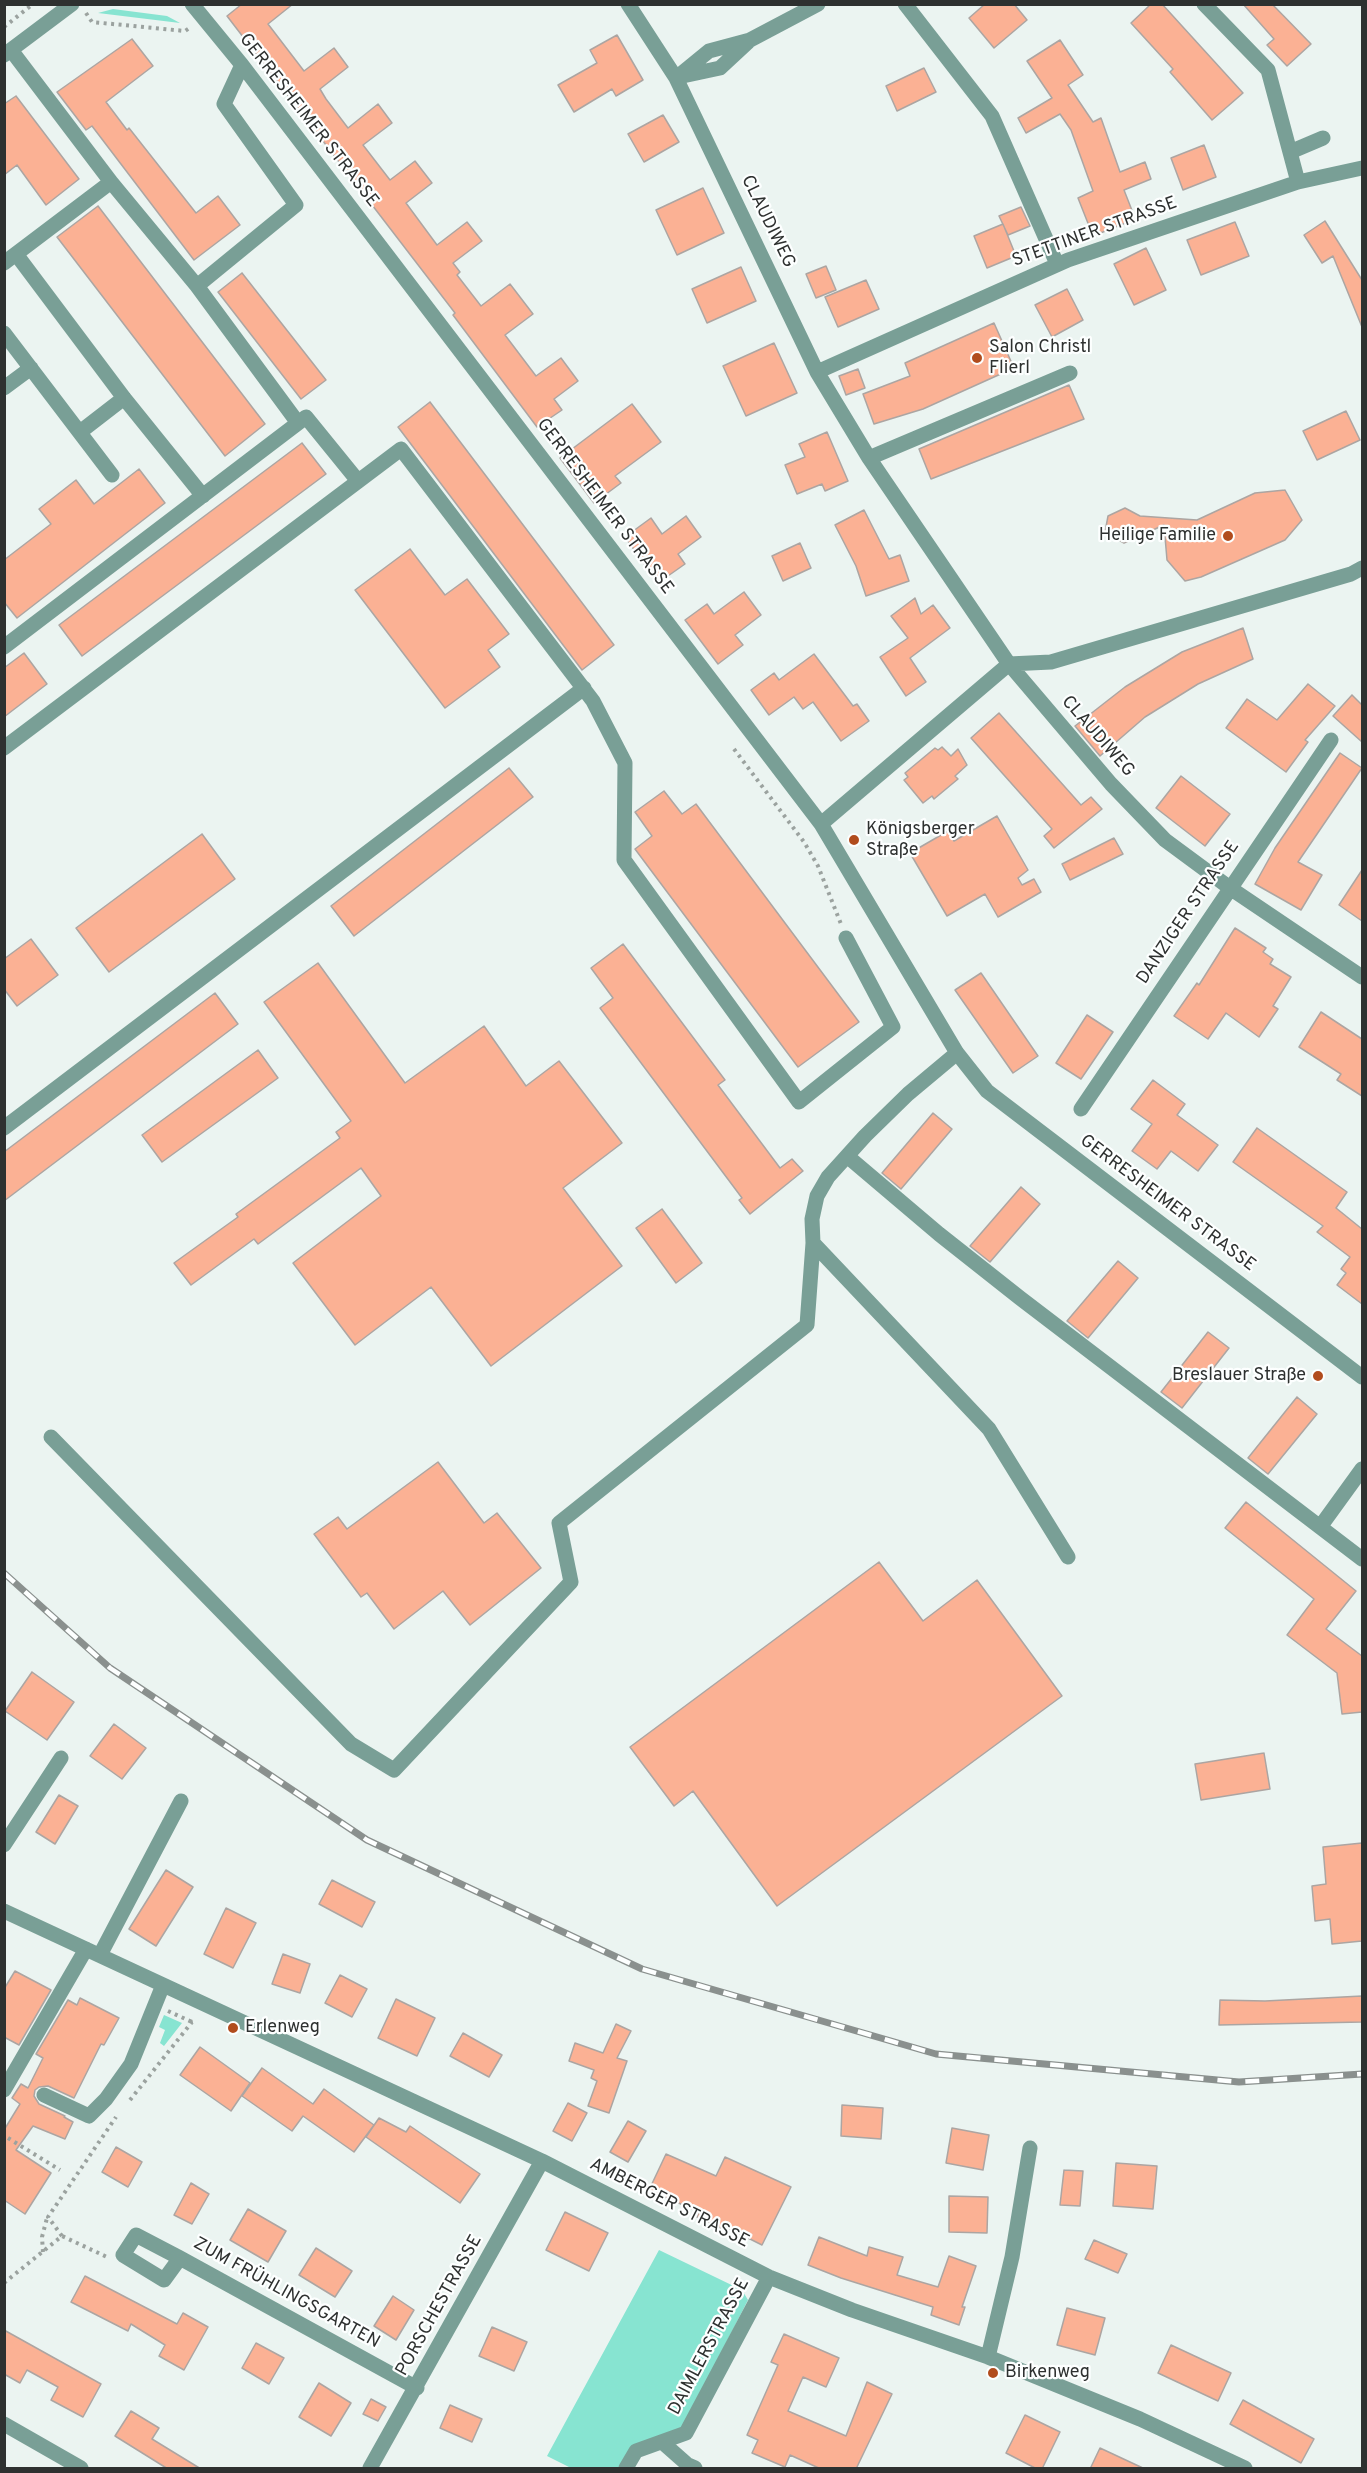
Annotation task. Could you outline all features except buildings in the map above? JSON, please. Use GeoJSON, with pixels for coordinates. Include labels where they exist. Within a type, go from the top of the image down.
{"type":"FeatureCollection","features":[{"type":"Feature","properties":{"kind":"street"},"geometry":{"type":"LineString","coordinates":[[72,4],[8,53],[197,286],[298,423]]}},
{"type":"Feature","properties":{"kind":"street","name":"CLAUDIWEG"},"geometry":{"type":"LineString","coordinates":[[628,4],[676,78],[817,372],[869,458],[1009,664],[1111,784],[1165,840],[1230,888],[1362,977]]}},
{"type":"Feature","properties":{"kind":"street"},"geometry":{"type":"LineString","coordinates":[[676,78],[720,68],[750,40],[818,4]]}},
{"type":"Feature","properties":{"kind":"street"},"geometry":{"type":"LineString","coordinates":[[905,4],[992,116],[1057,264]]}},
{"type":"Feature","properties":{"kind":"street"},"geometry":{"type":"LineString","coordinates":[[1204,4],[1268,70],[1298,182]]}},
{"type":"Feature","properties":{"kind":"street","name":"GERRESHEIMER STRASSE"},"geometry":{"type":"LineString","coordinates":[[197,10],[242,65],[821,824],[957,1053],[987,1091],[1362,1377]]}},
{"type":"Feature","properties":{"kind":"street"},"geometry":{"type":"LineString","coordinates":[[197,286],[296,205],[224,104],[242,65]]}},
{"type":"Feature","properties":{"kind":"street"},"geometry":{"type":"LineString","coordinates":[[1290,152],[1323,138]]}},
{"type":"Feature","properties":{"kind":"street","name":"STETTINER STRASSE"},"geometry":{"type":"LineString","coordinates":[[817,372],[1057,264],[1298,182],[1362,168]]}},
{"type":"Feature","properties":{"kind":"street"},"geometry":{"type":"LineString","coordinates":[[111,182],[10,258],[203,496]]}},
{"type":"Feature","properties":{"kind":"street"},"geometry":{"type":"LineString","coordinates":[[4,333],[112,475]]}},
{"type":"Feature","properties":{"kind":"street"},"geometry":{"type":"LineString","coordinates":[[4,388],[31,368]]}},
{"type":"Feature","properties":{"kind":"street"},"geometry":{"type":"LineString","coordinates":[[869,458],[1070,373]]}},
{"type":"Feature","properties":{"kind":"street"},"geometry":{"type":"LineString","coordinates":[[80,432],[124,398]]}},
{"type":"Feature","properties":{"kind":"street"},"geometry":{"type":"LineString","coordinates":[[4,646],[306,417],[358,481]]}},
{"type":"Feature","properties":{"kind":"street"},"geometry":{"type":"LineString","coordinates":[[4,748],[401,449],[593,701],[625,763],[624,860],[799,1102],[892,1027],[846,938]]}},
{"type":"Feature","properties":{"kind":"street"},"geometry":{"type":"LineString","coordinates":[[821,824],[1009,664],[1051,662],[1358,575]]}},
{"type":"Feature","properties":{"kind":"street"},"geometry":{"type":"LineString","coordinates":[[4,1128],[584,688]]}},
{"type":"Feature","properties":{"kind":"street","name":"DANZIGER STRASSE"},"geometry":{"type":"LineString","coordinates":[[1081,1109],[1330,740]]}},
{"type":"Feature","properties":{"kind":"street"},"geometry":{"type":"LineString","coordinates":[[51,1437],[351,1744],[394,1770],[571,1582],[559,1523],[807,1325],[813,1243],[812,1219],[817,1196],[828,1177],[847,1156],[908,1094],[957,1053]]}},
{"type":"Feature","properties":{"kind":"street"},"geometry":{"type":"LineString","coordinates":[[847,1156],[1002,1284],[1362,1559]]}},
{"type":"Feature","properties":{"kind":"street"},"geometry":{"type":"LineString","coordinates":[[813,1243],[989,1429],[1068,1557]]}},
{"type":"Feature","properties":{"kind":"street"},"geometry":{"type":"LineString","coordinates":[[1320,1527],[1362,1469]]}},
{"type":"Feature","properties":{"kind":"street"},"geometry":{"type":"LineString","coordinates":[[4,1845],[61,1758]]}},
{"type":"Feature","properties":{"kind":"street"},"geometry":{"type":"LineString","coordinates":[[100,1956],[181,1801]]}},
{"type":"Feature","properties":{"kind":"street","name":"AMBERGER STRASSE"},"geometry":{"type":"LineString","coordinates":[[4,1911],[543,2162],[769,2277],[852,2310],[988,2356],[1140,2419],[1245,2469]]}},
{"type":"Feature","properties":{"kind":"street"},"geometry":{"type":"LineString","coordinates":[[4,2090],[18,2070],[86,1949]]}},
{"type":"Feature","properties":{"kind":"street"},"geometry":{"type":"LineString","coordinates":[[44,2095],[89,2116],[106,2099],[131,2064],[163,1985]]}},
{"type":"Feature","properties":{"kind":"street"},"geometry":{"type":"LineString","coordinates":[[988,2356],[1012,2257],[1030,2148]]}},
{"type":"Feature","properties":{"kind":"street","name":"PORSCHESTRASSE"},"geometry":{"type":"LineString","coordinates":[[370,2469],[543,2162]]}},
{"type":"Feature","properties":{"kind":"street","name":"ZUM FRÜHLINGSGARTEN"},"geometry":{"type":"LineString","coordinates":[[123,2255],[136,2235],[417,2388]]}},
{"type":"Feature","properties":{"kind":"street"},"geometry":{"type":"LineString","coordinates":[[123,2255],[164,2280],[180,2258]]}},
{"type":"Feature","properties":{"kind":"street","name":"DAIMLERSTRASSE"},"geometry":{"type":"LineString","coordinates":[[626,2469],[636,2451],[686,2433],[769,2277]]}},
{"type":"Feature","properties":{"kind":"street"},"geometry":{"type":"LineString","coordinates":[[4,2424],[81,2469]]}},
{"type":"Feature","properties":{"kind":"street"},"geometry":{"type":"LineString","coordinates":[[662,2442],[695,2469]]}},
{"type":"Feature","properties":{"kind":"path"},"geometry":{"type":"LineString","coordinates":[[4,27],[33,4]]}},
{"type":"Feature","properties":{"kind":"path"},"geometry":{"type":"LineString","coordinates":[[81,4],[92,22],[186,31],[197,10]]}},
{"type":"Feature","properties":{"kind":"path"},"geometry":{"type":"LineString","coordinates":[[734,749],[804,842],[818,866],[846,938]]}},
{"type":"Feature","properties":{"kind":"path"},"geometry":{"type":"LineString","coordinates":[[155,2005],[192,2022]]}},
{"type":"Feature","properties":{"kind":"path"},"geometry":{"type":"LineString","coordinates":[[128,2102],[192,2022],[223,2013]]}},
{"type":"Feature","properties":{"kind":"path"},"geometry":{"type":"LineString","coordinates":[[44,2252],[42,2237],[48,2217],[121,2111]]}},
{"type":"Feature","properties":{"kind":"path"},"geometry":{"type":"LineString","coordinates":[[8,2138],[60,2170]]}},
{"type":"Feature","properties":{"kind":"path"},"geometry":{"type":"LineString","coordinates":[[48,2217],[62,2236],[114,2260],[123,2255]]}},
{"type":"Feature","properties":{"kind":"path"},"geometry":{"type":"LineString","coordinates":[[4,2283],[62,2236]]}},
{"type":"Feature","properties":{"kind":"green space"},"geometry":{"type":"Polygon","coordinates":[[[113,9],[167,16],[180,23],[98,13],[113,9]]]}},
{"type":"Feature","properties":{"kind":"green space"},"geometry":{"type":"Polygon","coordinates":[[[164,2015],[182,2023],[164,2046],[160,2043],[165,2030],[159,2027],[164,2015]]]}},
{"type":"Feature","properties":{"kind":"green space"},"geometry":{"type":"Polygon","coordinates":[[[659,2250],[742,2290],[748,2300],[682,2429],[622,2468],[571,2468],[547,2456],[659,2250]]]}},
{"type":"Feature","properties":{"kind":"railway"},"geometry":{"type":"LineString","coordinates":[[4,1573],[110,1668],[367,1840],[642,1969],[936,2054],[1239,2082],[1362,2074]]}},
{"type":"Feature","properties":{"kind":"place","name":"Salon Christl Flierl"},"geometry":{"type":"Point","coordinates":[977,358]}},
{"type":"Feature","properties":{"kind":"place","name":"Heilige Familie"},"geometry":{"type":"Point","coordinates":[1228,536]}},
{"type":"Feature","properties":{"kind":"place","name":"Königsberger Straße"},"geometry":{"type":"Point","coordinates":[854,840]}},
{"type":"Feature","properties":{"kind":"place","name":"Breslauer Straße"},"geometry":{"type":"Point","coordinates":[1318,1376]}},
{"type":"Feature","properties":{"kind":"place","name":"Erlenweg"},"geometry":{"type":"Point","coordinates":[233,2028]}},
{"type":"Feature","properties":{"kind":"place","name":"Birkenweg"},"geometry":{"type":"Point","coordinates":[993,2373]}}]}
